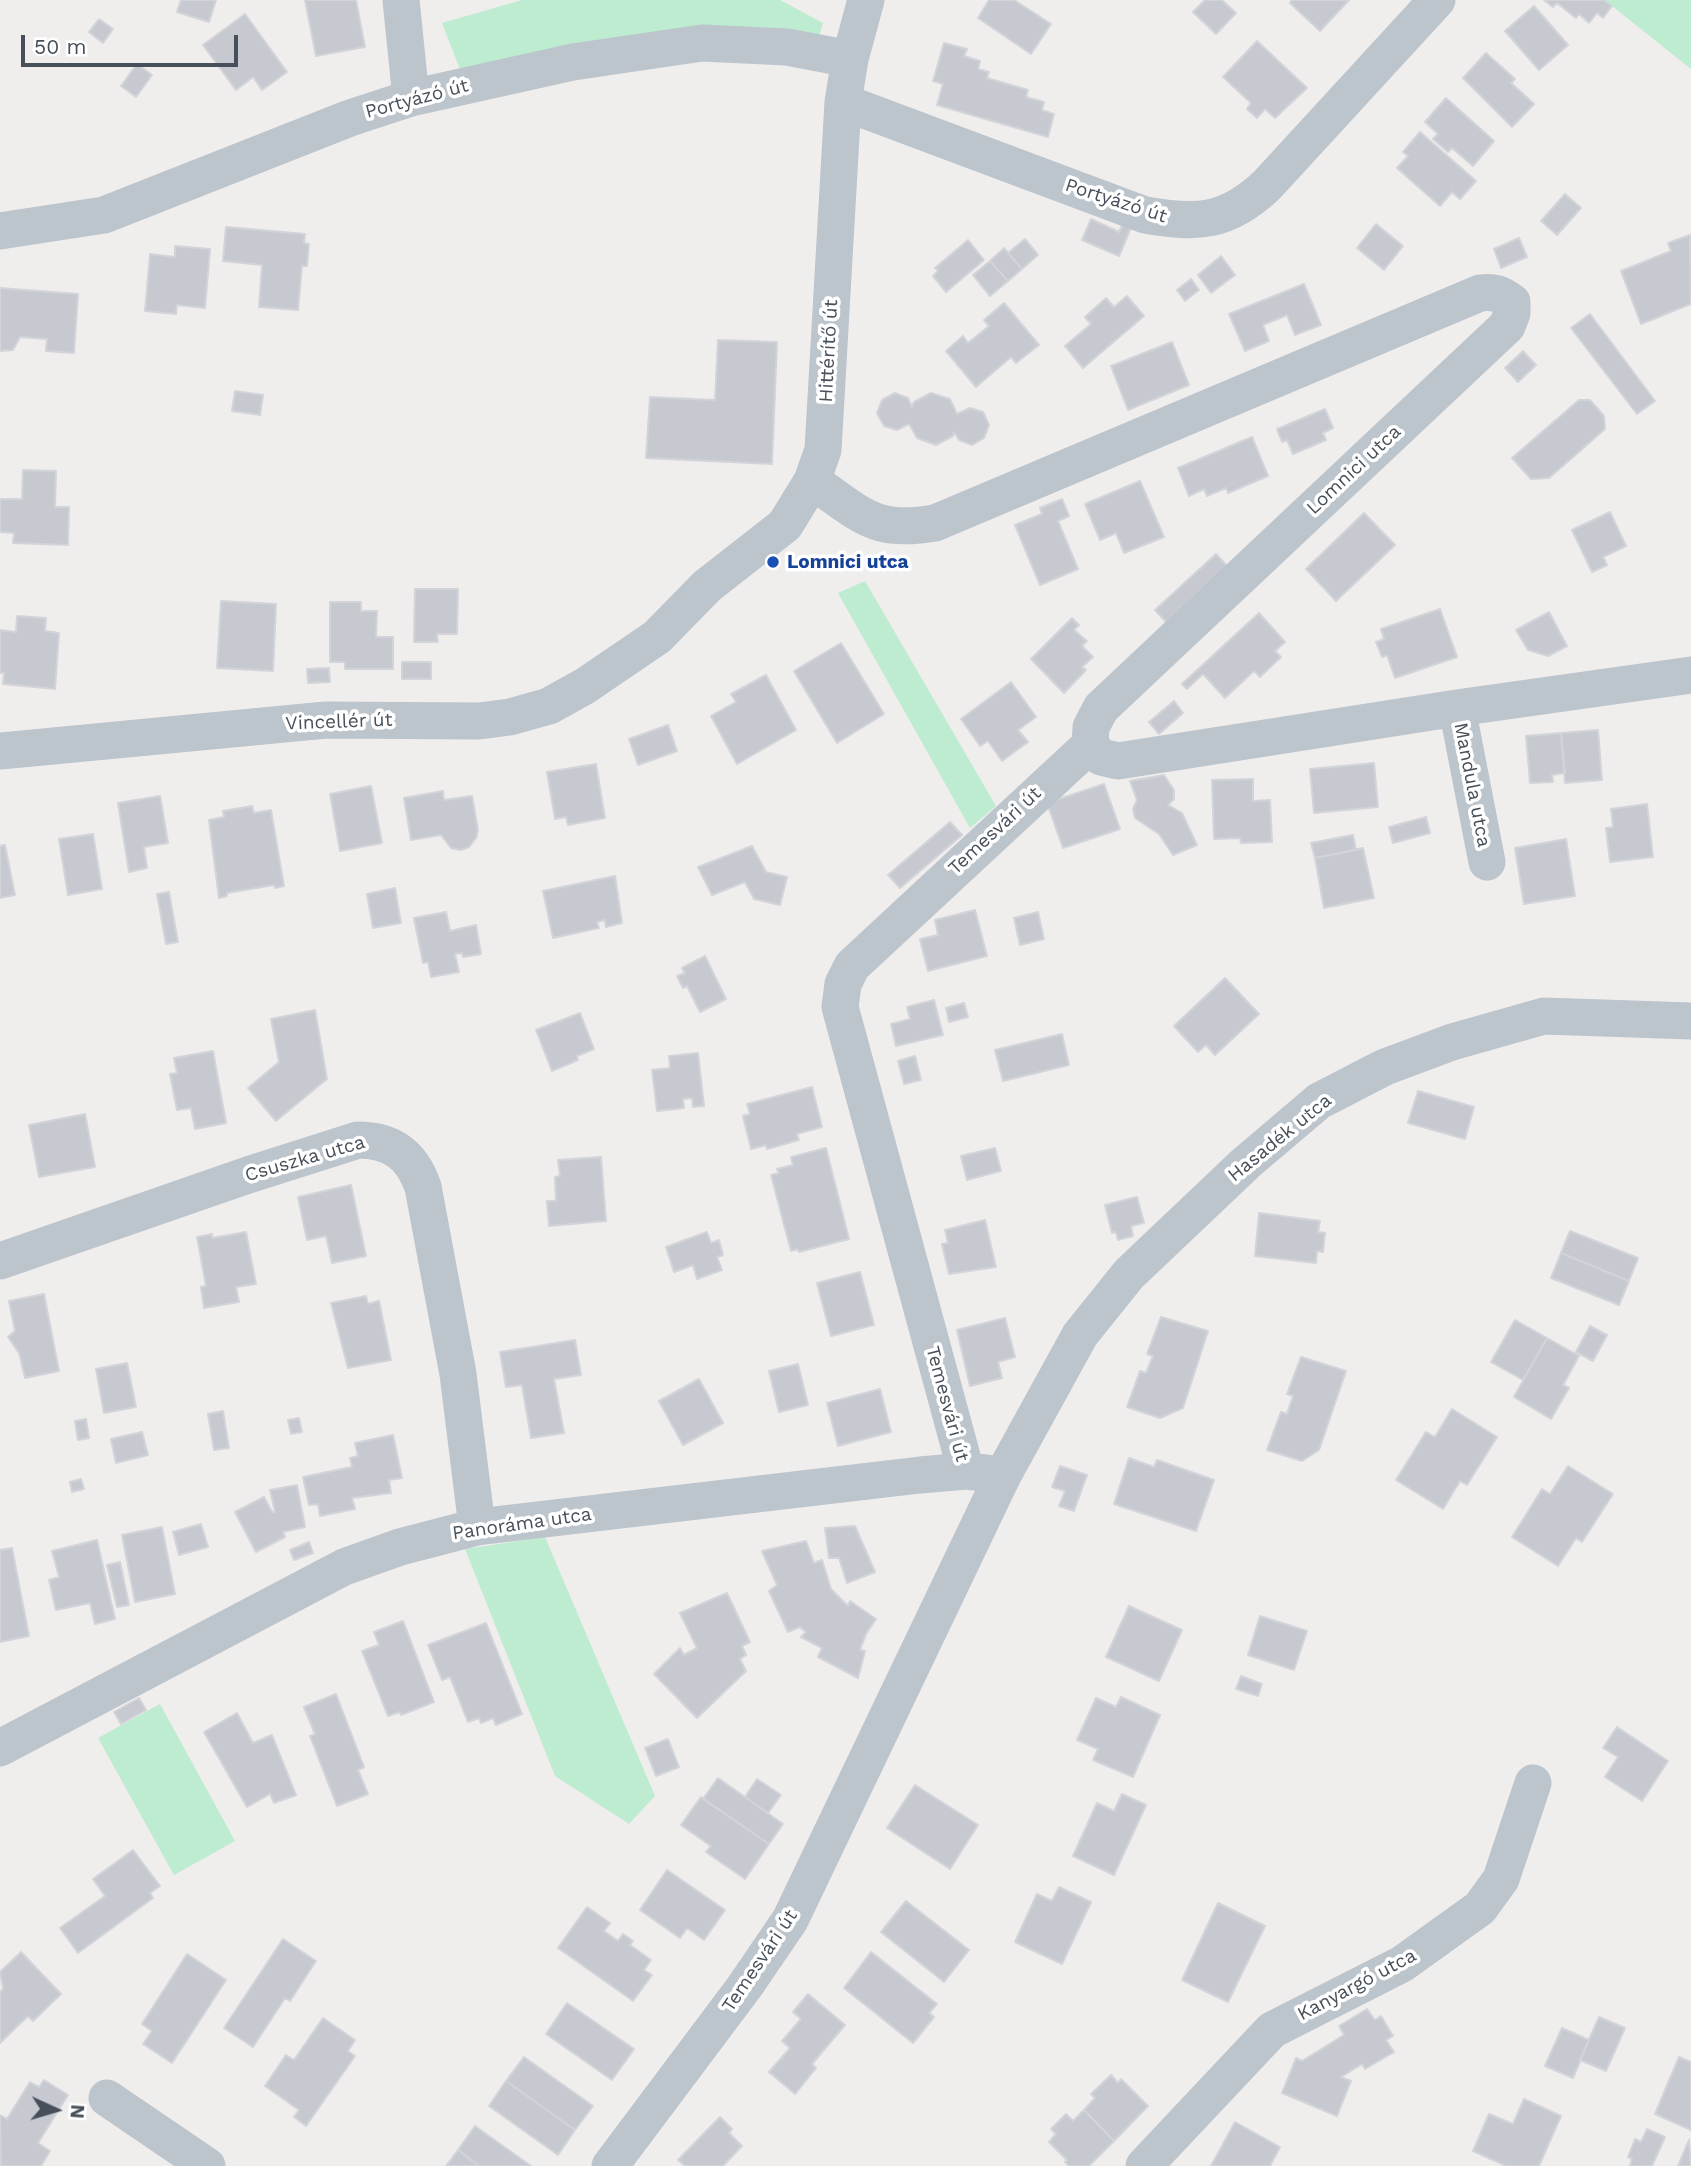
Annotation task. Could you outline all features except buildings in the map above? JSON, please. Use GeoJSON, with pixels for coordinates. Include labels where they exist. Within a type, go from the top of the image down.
{"type":"FeatureCollection","features":[{"type":"Feature","properties":{"kind":"street"},"geometry":{"type":"LineString","coordinates":[[401,0],[411,98]]}},
{"type":"Feature","properties":{"kind":"street","name":"Hittérítő út"},"geometry":{"type":"LineString","coordinates":[[657,637],[707,586],[785,525],[812,481],[823,450],[843,102],[850,59],[866,0]]}},
{"type":"Feature","properties":{"kind":"street","name":"Portyázó út"},"geometry":{"type":"LineString","coordinates":[[843,102],[1145,215],[1181,222],[1202,222],[1241,206],[1267,185],[1437,0]]}},
{"type":"Feature","properties":{"kind":"street","name":"Portyázó út"},"geometry":{"type":"LineString","coordinates":[[0,231],[104,215],[350,118],[411,98],[573,62],[702,43],[787,47],[850,59]]}},
{"type":"Feature","properties":{"kind":"street","name":"Lomnici utca"},"geometry":{"type":"LineString","coordinates":[[812,481],[855,513],[880,525],[910,528],[935,523],[1480,293],[1501,294],[1512,302],[1512,313],[1507,326],[1101,708],[1091,727],[1090,746]]}},
{"type":"Feature","properties":{"kind":"street","name":"Vincellér út"},"geometry":{"type":"LineString","coordinates":[[0,751],[326,720],[479,721],[510,717],[549,706],[585,687],[657,637]]}},
{"type":"Feature","properties":{"kind":"street"},"geometry":{"type":"LineString","coordinates":[[1090,746],[1101,757],[1118,761],[1691,675]]}},
{"type":"Feature","properties":{"kind":"street","name":"Mandula utca"},"geometry":{"type":"LineString","coordinates":[[1457,708],[1487,862]]}},
{"type":"Feature","properties":{"kind":"street","name":"Temesvári út"},"geometry":{"type":"LineString","coordinates":[[610,2166],[746,1986],[790,1920],[1003,1475],[966,1471],[839,1007],[843,984],[852,966],[1090,746]]}},
{"type":"Feature","properties":{"kind":"street","name":"Hasadék utca"},"geometry":{"type":"LineString","coordinates":[[1003,1475],[1080,1335],[1129,1274],[1247,1163],[1319,1101],[1385,1067],[1452,1042],[1544,1016],[1691,1021]]}},
{"type":"Feature","properties":{"kind":"street","name":"Csuszka utca"},"geometry":{"type":"LineString","coordinates":[[0,1261],[358,1140],[374,1140],[390,1145],[407,1155],[423,1186],[458,1374],[477,1527]]}},
{"type":"Feature","properties":{"kind":"street","name":"Panoráma utca"},"geometry":{"type":"LineString","coordinates":[[0,1748],[344,1567],[400,1547],[477,1527],[966,1471]]}},
{"type":"Feature","properties":{"kind":"street","name":"Kanyargó utca"},"geometry":{"type":"LineString","coordinates":[[1144,2166],[1272,2030],[1402,1964],[1480,1908],[1501,1878],[1533,1783]]}},
{"type":"Feature","properties":{"kind":"street"},"geometry":{"type":"LineString","coordinates":[[107,2098],[207,2166]]}},
{"type":"Feature","properties":{"kind":"green space"},"geometry":{"type":"Polygon","coordinates":[[[522,0],[780,0],[823,23],[817,44],[463,77],[442,23],[522,0]]]}},
{"type":"Feature","properties":{"kind":"green space"},"geometry":{"type":"Polygon","coordinates":[[[1604,0],[1691,0],[1691,69],[1612,6],[1604,0]]]}},
{"type":"Feature","properties":{"kind":"green space"},"geometry":{"type":"Polygon","coordinates":[[[865,581],[996,806],[970,828],[838,593],[865,581]]]}},
{"type":"Feature","properties":{"kind":"green space"},"geometry":{"type":"Polygon","coordinates":[[[545,1537],[655,1796],[629,1824],[555,1776],[465,1549],[545,1537]]]}},
{"type":"Feature","properties":{"kind":"green space"},"geometry":{"type":"Polygon","coordinates":[[[160,1704],[235,1841],[174,1875],[98,1738],[160,1704]]]}},
{"type":"Feature","properties":{"kind":"place","name":"Lomnici utca"},"geometry":{"type":"Point","coordinates":[773,562]}}]}
